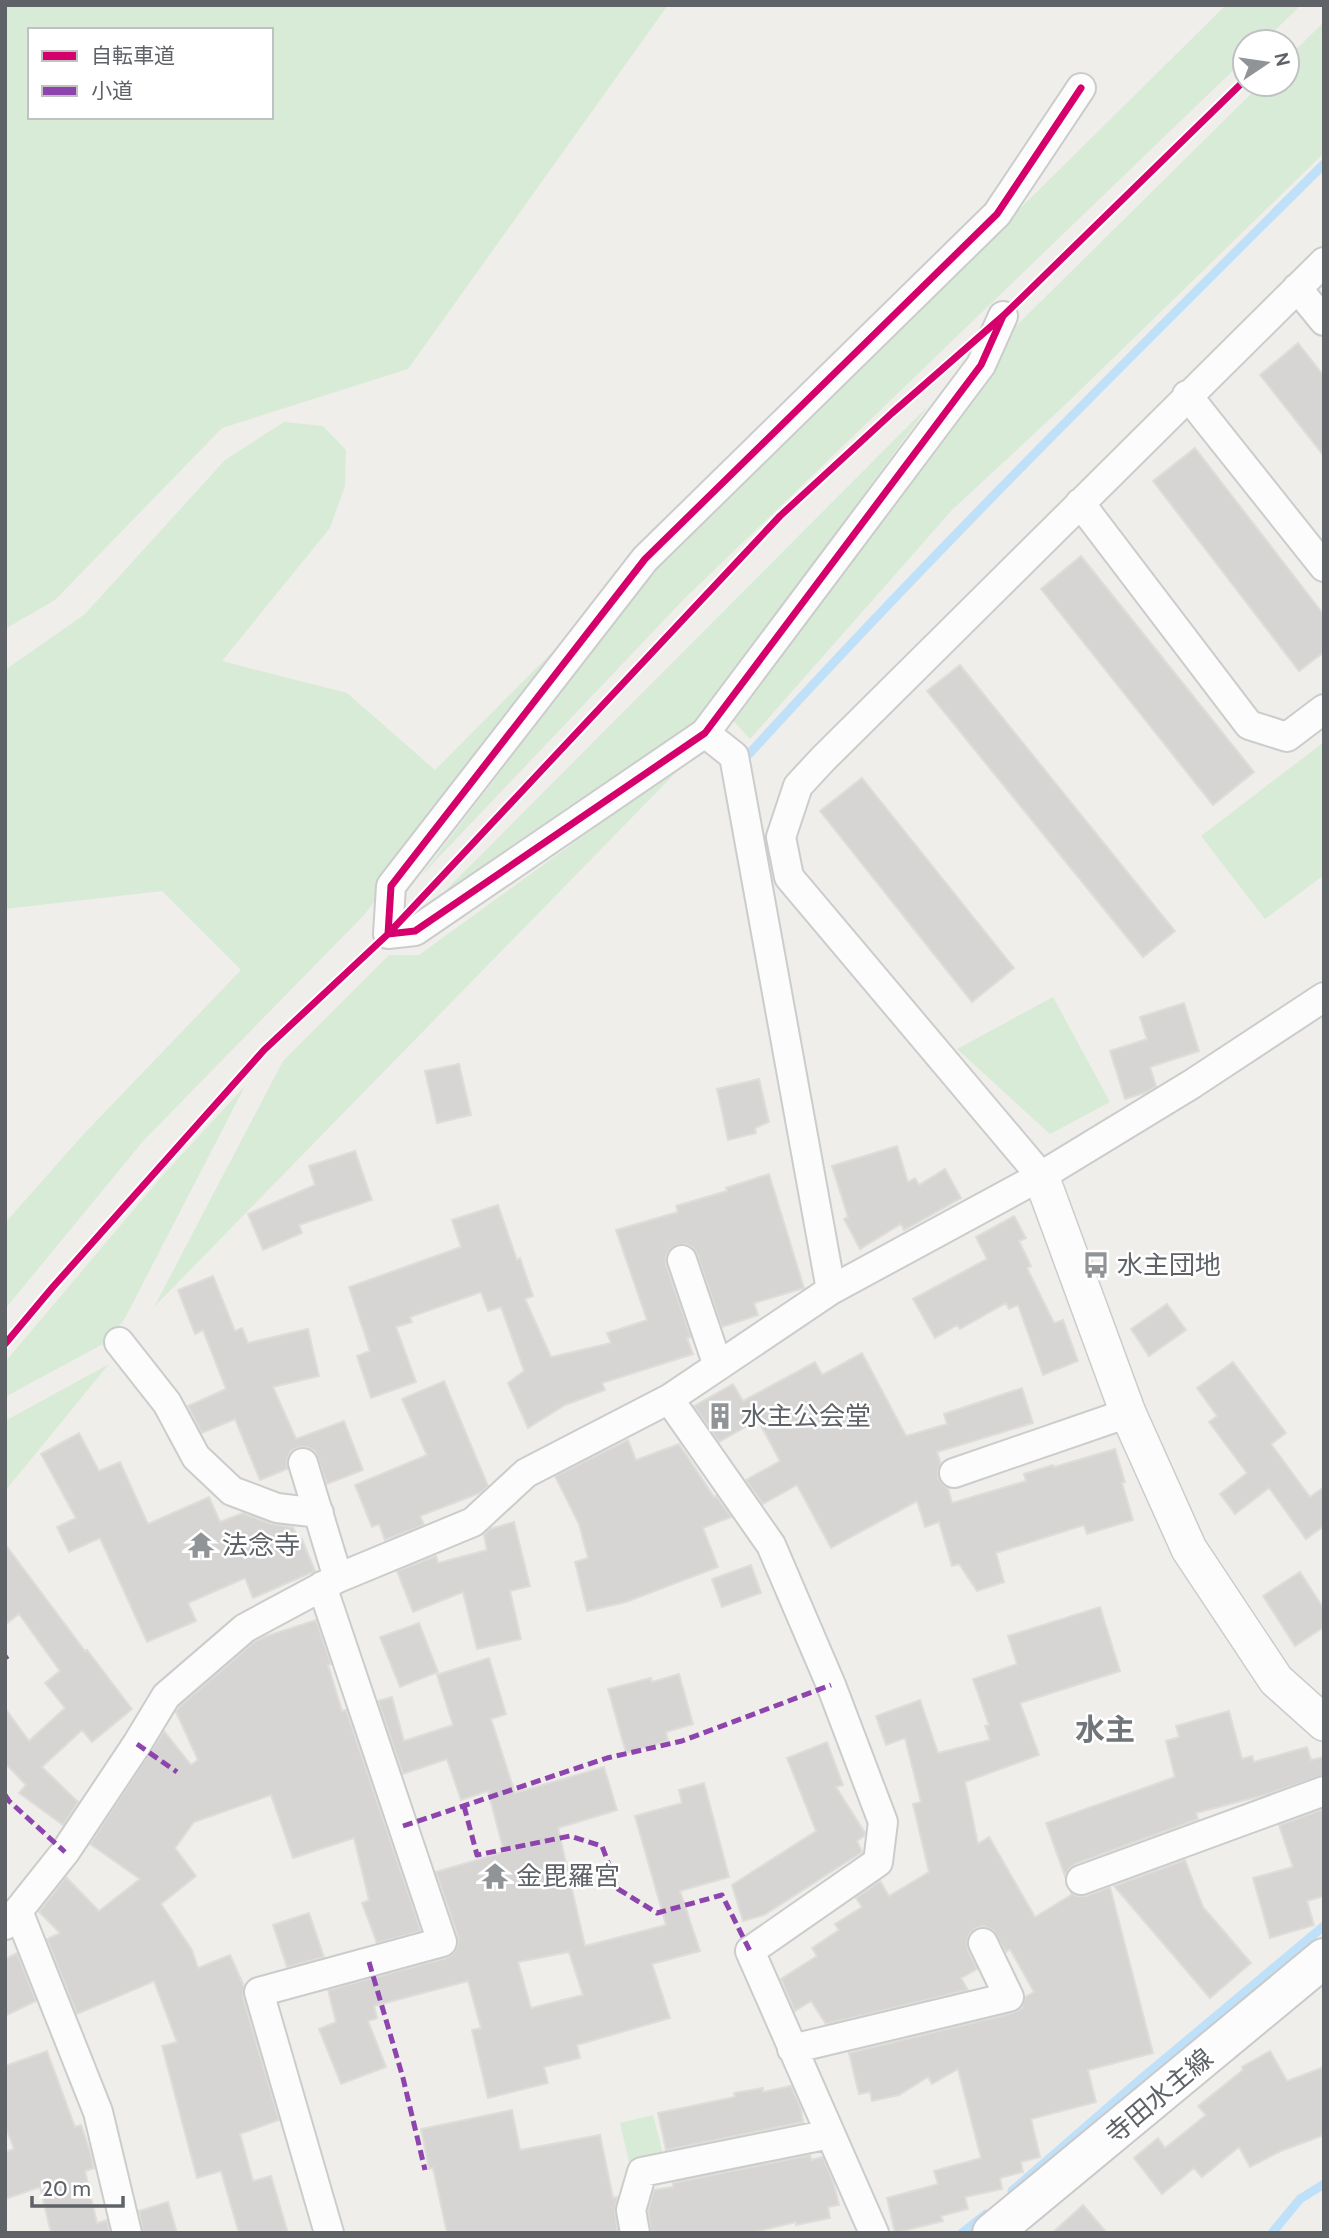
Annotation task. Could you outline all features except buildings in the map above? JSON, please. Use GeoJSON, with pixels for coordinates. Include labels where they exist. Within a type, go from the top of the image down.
{"type":"FeatureCollection","features":[{"type":"Feature","properties":{"kind":"main road","name":"寺田水主線"},"geometry":{"type":"LineString","coordinates":[[992,2233],[1324,1958]]}},
{"type":"Feature","properties":{"kind":"street"},"geometry":{"type":"LineString","coordinates":[[1003,316],[981,365],[705,733],[415,932],[388,934],[391,886],[645,559],[997,214],[1081,88]]}},
{"type":"Feature","properties":{"kind":"street"},"geometry":{"type":"LineString","coordinates":[[1324,262],[1187,395],[798,786],[781,837],[789,877],[1041,1176],[1128,1413],[1189,1549],[1276,1680],[1324,1723]]}},
{"type":"Feature","properties":{"kind":"street"},"geometry":{"type":"LineString","coordinates":[[1297,288],[1324,321]]}},
{"type":"Feature","properties":{"kind":"street"},"geometry":{"type":"LineString","coordinates":[[1187,395],[1324,567]]}},
{"type":"Feature","properties":{"kind":"street"},"geometry":{"type":"LineString","coordinates":[[1080,503],[1249,725],[1287,737],[1324,709]]}},
{"type":"Feature","properties":{"kind":"street"},"geometry":{"type":"LineString","coordinates":[[705,733],[734,756],[831,1290]]}},
{"type":"Feature","properties":{"kind":"street"},"geometry":{"type":"LineString","coordinates":[[127,2233],[98,2112],[12,1918],[65,1852],[166,1696],[245,1628],[330,1582],[473,1522],[526,1473],[669,1399],[831,1290],[1041,1176],[1192,1084],[1324,997]]}},
{"type":"Feature","properties":{"kind":"street"},"geometry":{"type":"LineString","coordinates":[[682,1259],[718,1366]]}},
{"type":"Feature","properties":{"kind":"street"},"geometry":{"type":"LineString","coordinates":[[119,1342],[167,1403],[197,1457],[232,1491],[277,1508],[319,1513]]}},
{"type":"Feature","properties":{"kind":"street"},"geometry":{"type":"LineString","coordinates":[[669,1399],[771,1545],[831,1685],[883,1822],[878,1862],[750,1951],[874,2233]]}},
{"type":"Feature","properties":{"kind":"street"},"geometry":{"type":"LineString","coordinates":[[954,1473],[1128,1413]]}},
{"type":"Feature","properties":{"kind":"street"},"geometry":{"type":"LineString","coordinates":[[303,1463],[319,1513],[330,1582],[442,1942],[259,1992],[329,2233]]}},
{"type":"Feature","properties":{"kind":"street"},"geometry":{"type":"LineString","coordinates":[[1081,1880],[1324,1791]]}},
{"type":"Feature","properties":{"kind":"street"},"geometry":{"type":"LineString","coordinates":[[792,2049],[1009,1997],[983,1943]]}},
{"type":"Feature","properties":{"kind":"street"},"geometry":{"type":"LineString","coordinates":[[635,2233],[631,2210],[642,2172],[830,2134]]}},
{"type":"Feature","properties":{"kind":"green space"},"geometry":{"type":"Polygon","coordinates":[[[5,5],[668,5],[408,369],[222,428],[55,600],[5,629],[5,5]]]}},
{"type":"Feature","properties":{"kind":"green space"},"geometry":{"type":"Polygon","coordinates":[[[1226,5],[1301,5],[1277,28],[1231,28],[1231,72],[685,598],[421,876],[651,573],[1226,5]]]}},
{"type":"Feature","properties":{"kind":"green space"},"geometry":{"type":"Polygon","coordinates":[[[1324,22],[1324,153],[1066,404],[952,510],[750,739],[728,715],[1010,332],[1247,98],[1301,98],[1301,44],[1324,22]]]}},
{"type":"Feature","properties":{"kind":"green space"},"geometry":{"type":"Polygon","coordinates":[[[929,405],[694,728],[425,911],[929,405]]]}},
{"type":"Feature","properties":{"kind":"green space"},"geometry":{"type":"Polygon","coordinates":[[[284,422],[323,426],[346,450],[345,486],[330,528],[222,661],[347,693],[435,770],[619,585],[364,915],[144,1140],[5,1309],[5,1223],[81,1137],[241,970],[162,891],[5,909],[5,670],[85,614],[225,460],[284,422]]]}},
{"type":"Feature","properties":{"kind":"green space"},"geometry":{"type":"Polygon","coordinates":[[[1324,742],[1324,875],[1265,919],[1201,836],[1324,742]]]}},
{"type":"Feature","properties":{"kind":"green space"},"geometry":{"type":"Polygon","coordinates":[[[689,759],[154,1307],[283,1061],[389,955],[419,955],[689,759]]]}},
{"type":"Feature","properties":{"kind":"green space"},"geometry":{"type":"Polygon","coordinates":[[[1053,997],[1110,1102],[1050,1134],[957,1049],[1053,997]]]}},
{"type":"Feature","properties":{"kind":"green space"},"geometry":{"type":"Polygon","coordinates":[[[245,1086],[124,1320],[103,1344],[5,1397],[5,1362],[163,1175],[245,1086]]]}},
{"type":"Feature","properties":{"kind":"green space"},"geometry":{"type":"Polygon","coordinates":[[[109,1364],[5,1491],[5,1421],[109,1364]]]}},
{"type":"Feature","properties":{"kind":"green space"},"geometry":{"type":"Polygon","coordinates":[[[653,2115],[663,2154],[629,2162],[620,2123],[653,2115]]]}},
{"type":"Feature","properties":{"kind":"waterway"},"geometry":{"type":"LineString","coordinates":[[749,754],[961,529],[1324,164]]}},
{"type":"Feature","properties":{"kind":"waterway"},"geometry":{"type":"LineString","coordinates":[[1012,2191],[1324,1926]]}},
{"type":"Feature","properties":{"kind":"waterway"},"geometry":{"type":"LineString","coordinates":[[1272,2233],[1300,2199],[1324,2184]]}},
{"type":"Feature","properties":{"kind":"waterway"},"geometry":{"type":"LineString","coordinates":[[962,2233],[986,2214]]}},
{"type":"Feature","properties":{"kind":"marked path"},"geometry":{"type":"LineString","coordinates":[[403,1826],[607,1758],[682,1741],[831,1685]]}},
{"type":"Feature","properties":{"kind":"marked path"},"geometry":{"type":"LineString","coordinates":[[137,1744],[177,1772]]}},
{"type":"Feature","properties":{"kind":"marked path"},"geometry":{"type":"LineString","coordinates":[[5,1795],[65,1852]]}},
{"type":"Feature","properties":{"kind":"marked path"},"geometry":{"type":"LineString","coordinates":[[464,1806],[477,1855],[570,1836],[602,1846],[618,1889],[657,1913],[722,1895],[750,1951]]}},
{"type":"Feature","properties":{"kind":"marked path"},"geometry":{"type":"LineString","coordinates":[[369,1962],[403,2078],[425,2170]]}},
{"type":"Feature","properties":{"kind":"cycle path"},"geometry":{"type":"LineString","coordinates":[[1003,316],[981,365],[705,733],[415,931],[388,934],[391,886],[645,559],[997,214],[1081,88]]}},
{"type":"Feature","properties":{"kind":"cycle path"},"geometry":{"type":"LineString","coordinates":[[5,1344],[264,1050],[388,934],[780,516],[1003,316],[1231,94]]}},
{"type":"Feature","properties":{"kind":"place","name":"水主団地"},"geometry":{"type":"Point","coordinates":[1096,1265]}},
{"type":"Feature","properties":{"kind":"place","name":"水主公会堂"},"geometry":{"type":"Point","coordinates":[720,1416]}},
{"type":"Feature","properties":{"kind":"place","name":"法念寺"},"geometry":{"type":"Point","coordinates":[201,1545]}},
{"type":"Feature","properties":{"kind":"place","name":"金毘羅宮"},"geometry":{"type":"Point","coordinates":[495,1876]}},
{"type":"Feature","properties":{"kind":"district","name":"水主"},"geometry":{"type":"Point","coordinates":[1105,1730]}}]}
